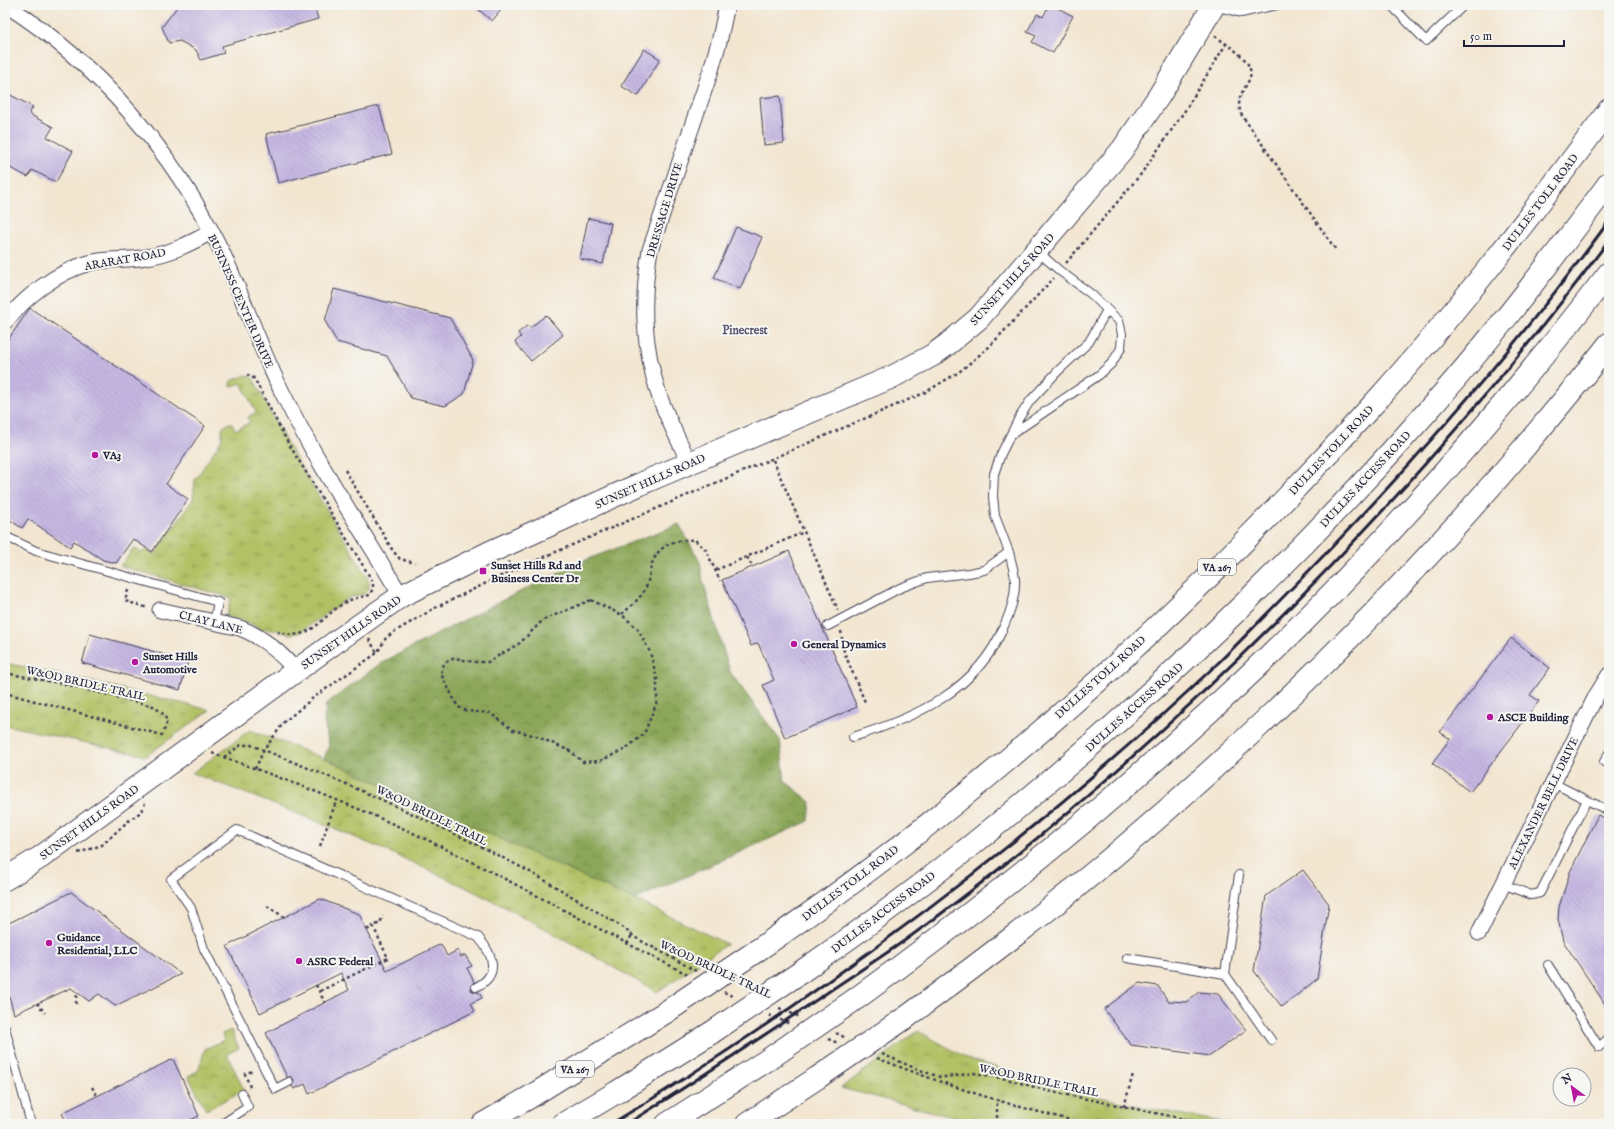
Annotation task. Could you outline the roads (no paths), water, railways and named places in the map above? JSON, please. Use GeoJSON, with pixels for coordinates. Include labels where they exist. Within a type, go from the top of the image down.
{"type":"FeatureCollection","features":[{"type":"Feature","properties":{"kind":"main road","name":"SUNSET HILLS ROAD"},"geometry":{"type":"LineString","coordinates":[[5,879],[41,857],[372,615],[402,596],[488,553],[689,462],[879,383],[933,355],[979,318],[1122,150],[1159,96],[1214,6]]}},
{"type":"Feature","properties":{"kind":"main road","name":"DULLES TOLL ROAD"},"geometry":{"type":"LineString","coordinates":[[483,1124],[530,1097],[666,1012],[755,952],[858,878],[983,780],[1036,736],[1122,659],[1260,525],[1322,461],[1381,396],[1502,252],[1568,167],[1609,110]]}},
{"type":"Feature","properties":{"kind":"main road","name":"DULLES ACCESS ROAD"},"geometry":{"type":"LineString","coordinates":[[563,1124],[618,1092],[711,1033],[800,972],[911,892],[997,825],[1065,768],[1188,659],[1265,584],[1339,508],[1432,406],[1566,242],[1609,183]]}},
{"type":"Feature","properties":{"kind":"main road"},"geometry":{"type":"LineString","coordinates":[[667,1124],[770,1059],[938,939],[1055,847],[1210,712],[1333,591],[1412,507],[1551,348],[1609,273]]}},
{"type":"Feature","properties":{"kind":"main road"},"geometry":{"type":"LineString","coordinates":[[747,1124],[908,1016],[1009,940],[1115,855],[1209,772],[1302,685],[1424,561],[1474,506],[1609,344]]}},
{"type":"Feature","properties":{"kind":"street","name":"BUSINESS CENTER DRIVE"},"geometry":{"type":"LineString","coordinates":[[6,5],[32,23],[68,52],[124,107],[153,140],[186,186],[232,273],[276,379],[293,415],[402,596]]}},
{"type":"Feature","properties":{"kind":"street","name":"DRESSAGE DRIVE"},"geometry":{"type":"LineString","coordinates":[[689,462],[659,396],[650,365],[645,334],[645,279],[654,239],[720,38],[727,5]]}},
{"type":"Feature","properties":{"kind":"street","name":"ARARAT ROAD"},"geometry":{"type":"LineString","coordinates":[[5,322],[19,307],[42,287],[52,280],[78,267],[96,262],[135,259],[160,254],[179,248],[211,232]]}},
{"type":"Feature","properties":{"kind":"street","name":"CLAY LANE"},"geometry":{"type":"LineString","coordinates":[[156,610],[240,628],[265,640],[296,672]]}},
{"type":"Feature","properties":{"kind":"street","name":"ALEXANDER BELL DRIVE"},"geometry":{"type":"LineString","coordinates":[[1479,933],[1596,696],[1609,675]]}},
{"type":"Feature","properties":{"kind":"lane"},"geometry":{"type":"LineString","coordinates":[[1214,6],[1241,13],[1277,5]]}},
{"type":"Feature","properties":{"kind":"lane"},"geometry":{"type":"LineString","coordinates":[[1391,5],[1426,41],[1464,5]]}},
{"type":"Feature","properties":{"kind":"lane"},"geometry":{"type":"LineString","coordinates":[[1011,435],[1099,375],[1112,363],[1121,348],[1122,334],[1119,321],[1091,294],[1060,271],[1037,251]]}},
{"type":"Feature","properties":{"kind":"lane"},"geometry":{"type":"LineString","coordinates":[[853,737],[886,727],[937,702],[960,686],[981,667],[999,639],[1012,608],[1015,580],[1009,552],[996,516],[993,496],[994,474],[1001,454],[1019,418],[1030,401],[1058,371],[1089,342],[1107,310]]}},
{"type":"Feature","properties":{"kind":"lane"},"geometry":{"type":"LineString","coordinates":[[5,536],[36,551],[218,602],[214,622]]}},
{"type":"Feature","properties":{"kind":"lane"},"geometry":{"type":"LineString","coordinates":[[828,626],[900,588],[927,578],[984,570],[1009,552]]}},
{"type":"Feature","properties":{"kind":"lane"},"geometry":{"type":"LineString","coordinates":[[1609,753],[1604,762],[1609,764]]}},
{"type":"Feature","properties":{"kind":"lane"},"geometry":{"type":"LineString","coordinates":[[1553,783],[1609,811]]}},
{"type":"Feature","properties":{"kind":"lane"},"geometry":{"type":"LineString","coordinates":[[1503,884],[1531,895],[1540,893],[1587,800]]}},
{"type":"Feature","properties":{"kind":"lane"},"geometry":{"type":"LineString","coordinates":[[290,1082],[275,1089],[204,949],[191,908],[171,879],[237,830],[478,937],[487,947],[492,961],[492,970],[486,982],[476,987]]}},
{"type":"Feature","properties":{"kind":"lane"},"geometry":{"type":"LineString","coordinates":[[1239,875],[1225,974],[1271,1040]]}},
{"type":"Feature","properties":{"kind":"lane"},"geometry":{"type":"LineString","coordinates":[[1127,958],[1225,974]]}},
{"type":"Feature","properties":{"kind":"lane"},"geometry":{"type":"LineString","coordinates":[[1548,965],[1599,1047],[1609,1038]]}},
{"type":"Feature","properties":{"kind":"lane"},"geometry":{"type":"LineString","coordinates":[[5,1028],[31,1124]]}},
{"type":"Feature","properties":{"kind":"lane"},"geometry":{"type":"LineString","coordinates":[[222,1124],[248,1107],[242,1094]]}},
{"type":"Feature","properties":{"kind":"railway"},"geometry":{"type":"LineString","coordinates":[[611,1124],[689,1076],[766,1025],[921,914],[972,875],[1072,793],[1170,708],[1248,633],[1381,496],[1499,361],[1573,269],[1609,221]]}},
{"type":"Feature","properties":{"kind":"railway"},"geometry":{"type":"LineString","coordinates":[[627,1124],[757,1040],[911,936],[978,885],[1109,778],[1233,664],[1352,544],[1409,482],[1512,363],[1609,240]]}},
{"type":"Feature","properties":{"kind":"place","name":"VA3"},"geometry":{"type":"Point","coordinates":[95,455]}},
{"type":"Feature","properties":{"kind":"place","name":"Sunset Hills Rd and Business Center Dr"},"geometry":{"type":"Point","coordinates":[483,571]}},
{"type":"Feature","properties":{"kind":"place","name":"General Dynamics"},"geometry":{"type":"Point","coordinates":[794,644]}},
{"type":"Feature","properties":{"kind":"place","name":"Sunset Hills Automotive"},"geometry":{"type":"Point","coordinates":[135,662]}},
{"type":"Feature","properties":{"kind":"place","name":"ASCE Building"},"geometry":{"type":"Point","coordinates":[1490,717]}},
{"type":"Feature","properties":{"kind":"place","name":"Guidance Residential, LLC"},"geometry":{"type":"Point","coordinates":[49,943]}},
{"type":"Feature","properties":{"kind":"place","name":"ASRC Federal"},"geometry":{"type":"Point","coordinates":[299,961]}},
{"type":"Feature","properties":{"kind":"district","name":"Pinecrest"},"geometry":{"type":"Point","coordinates":[745,330]}}]}
